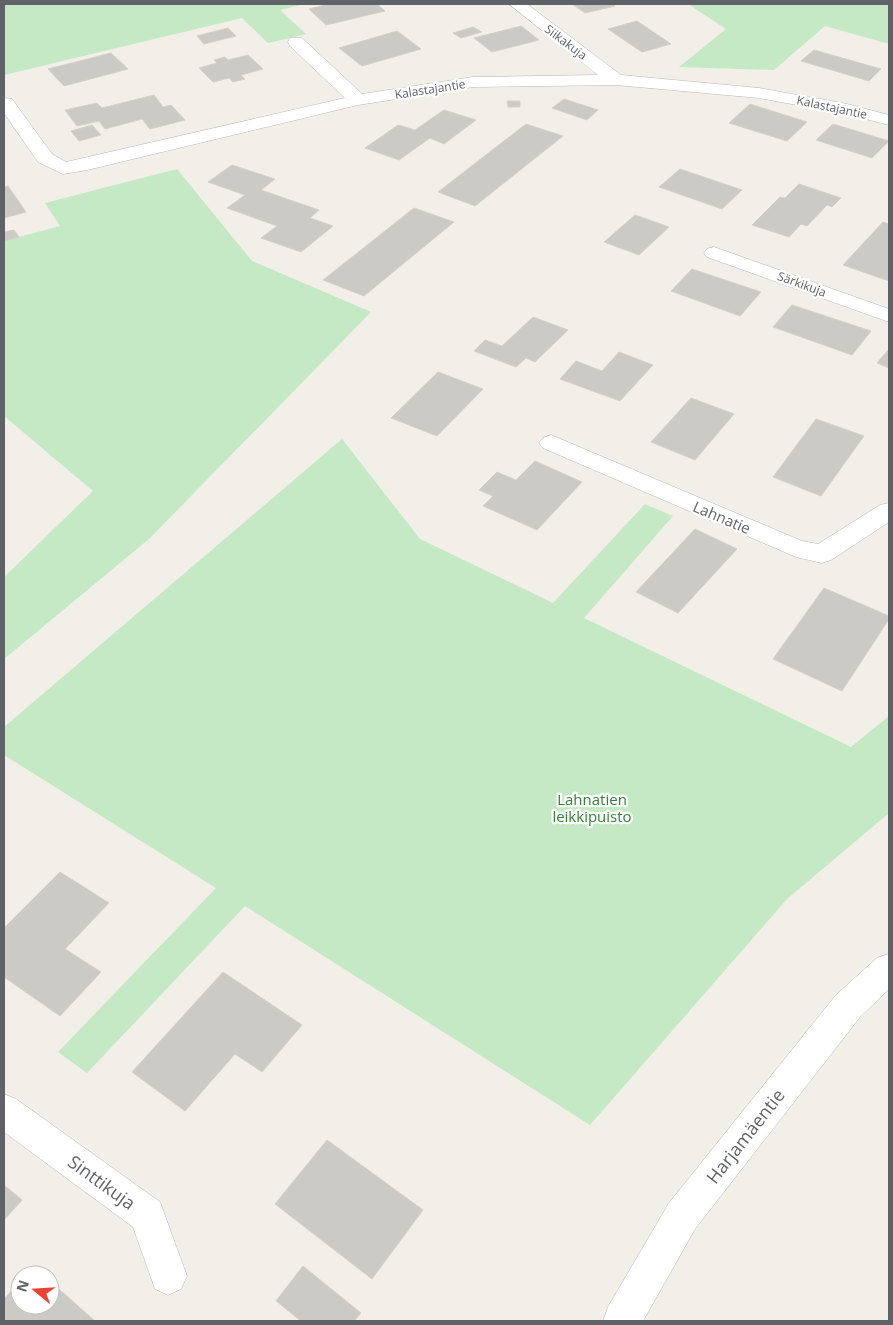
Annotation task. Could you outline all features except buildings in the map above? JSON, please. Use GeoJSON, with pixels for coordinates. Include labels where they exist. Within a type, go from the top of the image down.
{"type":"FeatureCollection","features":[{"type":"Feature","properties":{"kind":"street","name":"Siikakuja"},"geometry":{"type":"LineString","coordinates":[[516,4],[616,80]]}},
{"type":"Feature","properties":{"kind":"street"},"geometry":{"type":"LineString","coordinates":[[296,42],[358,100]]}},
{"type":"Feature","properties":{"kind":"street","name":"Kalastajantie"},"geometry":{"type":"LineString","coordinates":[[6,103],[45,158],[62,168],[87,164],[358,100],[473,82],[616,80],[759,93],[847,109],[889,120]]}},
{"type":"Feature","properties":{"kind":"street","name":"Särkikuja"},"geometry":{"type":"LineString","coordinates":[[714,253],[889,316]]}},
{"type":"Feature","properties":{"kind":"street","name":"Lahnatie"},"geometry":{"type":"LineString","coordinates":[[551,443],[796,548],[822,554],[889,511]]}},
{"type":"Feature","properties":{"kind":"street","name":"Harjamäentie"},"geometry":{"type":"LineString","coordinates":[[622,1321],[682,1216],[848,1006],[889,968]]}},
{"type":"Feature","properties":{"kind":"street","name":"Sinttikuja"},"geometry":{"type":"LineString","coordinates":[[4,1112],[147,1215],[168,1276]]}},
{"type":"Feature","properties":{"kind":"green space"},"geometry":{"type":"Polygon","coordinates":[[[4,4],[305,4],[280,10],[306,34],[268,43],[242,18],[4,75],[4,4]]]}},
{"type":"Feature","properties":{"kind":"green space"},"geometry":{"type":"Polygon","coordinates":[[[688,4],[889,4],[889,44],[825,26],[774,70],[679,67],[726,29],[688,4]]]}},
{"type":"Feature","properties":{"kind":"green space"},"geometry":{"type":"Polygon","coordinates":[[[177,169],[252,261],[371,312],[149,539],[4,659],[4,577],[93,491],[4,416],[4,241],[60,226],[45,203],[177,169]]]}},
{"type":"Feature","properties":{"kind":"green space","name":"Lahnatien leikkipuisto"},"geometry":{"type":"Polygon","coordinates":[[[342,439],[420,539],[553,603],[645,504],[673,516],[584,618],[851,747],[889,716],[889,813],[787,899],[590,1125],[245,906],[87,1073],[58,1052],[216,888],[4,755],[4,727],[342,439]]]}}]}
